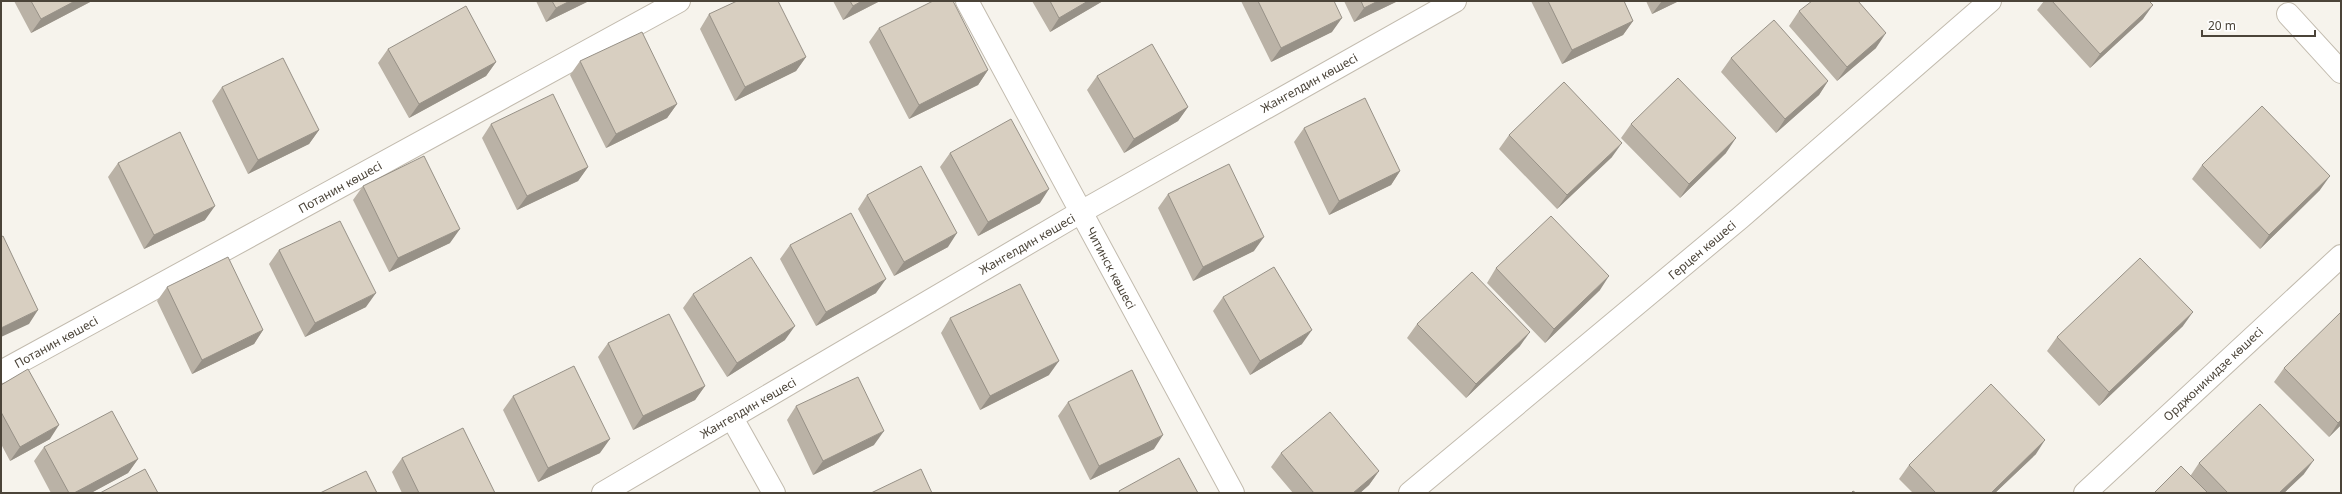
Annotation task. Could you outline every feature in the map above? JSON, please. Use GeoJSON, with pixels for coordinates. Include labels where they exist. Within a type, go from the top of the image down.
{"type":"FeatureCollection","features":[{"type":"Feature","properties":{"kind":"street","name":"Потанин көшесі"},"geometry":{"type":"LineString","coordinates":[[1,372],[679,1]]}},
{"type":"Feature","properties":{"kind":"street","name":"Читинск көшесі"},"geometry":{"type":"LineString","coordinates":[[967,1],[1233,493]]}},
{"type":"Feature","properties":{"kind":"street","name":"Жангелдин көшесі"},"geometry":{"type":"LineString","coordinates":[[603,493],[1081,212],[1455,1]]}},
{"type":"Feature","properties":{"kind":"street","name":"Герцен көшесі"},"geometry":{"type":"LineString","coordinates":[[1410,493],[1740,218],[1990,1]]}},
{"type":"Feature","properties":{"kind":"street"},"geometry":{"type":"LineString","coordinates":[[2288,14],[2341,72]]}},
{"type":"Feature","properties":{"kind":"street","name":"Орджоникидзе көшесі"},"geometry":{"type":"LineString","coordinates":[[2085,493],[2341,256]]}},
{"type":"Feature","properties":{"kind":"street"},"geometry":{"type":"LineString","coordinates":[[732,418],[774,493]]}},
{"type":"Feature","properties":{"kind":"building"},"geometry":{"type":"Polygon","coordinates":[[[31,1],[75,1],[41,19],[31,1]]]}},
{"type":"Feature","properties":{"kind":"building"},"geometry":{"type":"Polygon","coordinates":[[[552,1],[570,1],[556,8],[552,1]]]}},
{"type":"Feature","properties":{"kind":"building"},"geometry":{"type":"Polygon","coordinates":[[[737,1],[778,1],[806,57],[745,87],[709,14],[737,1]]]}},
{"type":"Feature","properties":{"kind":"building"},"geometry":{"type":"Polygon","coordinates":[[[850,1],[862,1],[853,6],[850,1]]]}},
{"type":"Feature","properties":{"kind":"building"},"geometry":{"type":"Polygon","coordinates":[[[933,1],[953,1],[988,70],[919,105],[879,28],[933,1]]]}},
{"type":"Feature","properties":{"kind":"building"},"geometry":{"type":"Polygon","coordinates":[[[1050,1],[1088,1],[1059,18],[1050,1]]]}},
{"type":"Feature","properties":{"kind":"building"},"geometry":{"type":"Polygon","coordinates":[[[1258,1],[1334,1],[1342,18],[1281,48],[1258,1]]]}},
{"type":"Feature","properties":{"kind":"building"},"geometry":{"type":"Polygon","coordinates":[[[1361,1],[1378,1],[1364,8],[1361,1]]]}},
{"type":"Feature","properties":{"kind":"building"},"geometry":{"type":"Polygon","coordinates":[[[1548,1],[1624,1],[1633,21],[1572,50],[1548,1]]]}},
{"type":"Feature","properties":{"kind":"building"},"geometry":{"type":"Polygon","coordinates":[[[1812,1],[1858,1],[1886,33],[1847,67],[1799,11],[1812,1]]]}},
{"type":"Feature","properties":{"kind":"building"},"geometry":{"type":"Polygon","coordinates":[[[2052,1],[2149,1],[2153,5],[2100,54],[2052,1]]]}},
{"type":"Feature","properties":{"kind":"building"},"geometry":{"type":"Polygon","coordinates":[[[466,6],[496,62],[419,104],[388,49],[466,6]]]}},
{"type":"Feature","properties":{"kind":"building"},"geometry":{"type":"Polygon","coordinates":[[[1774,20],[1828,81],[1785,119],[1731,58],[1774,20]]]}},
{"type":"Feature","properties":{"kind":"building"},"geometry":{"type":"Polygon","coordinates":[[[642,32],[677,104],[616,134],[580,61],[642,32]]]}},
{"type":"Feature","properties":{"kind":"building"},"geometry":{"type":"Polygon","coordinates":[[[1152,44],[1188,107],[1134,139],[1097,76],[1152,44]]]}},
{"type":"Feature","properties":{"kind":"building"},"geometry":{"type":"Polygon","coordinates":[[[283,58],[319,130],[258,160],[222,87],[283,58]]]}},
{"type":"Feature","properties":{"kind":"building"},"geometry":{"type":"Polygon","coordinates":[[[1678,78],[1736,138],[1689,184],[1631,124],[1678,78]]]}},
{"type":"Feature","properties":{"kind":"building"},"geometry":{"type":"Polygon","coordinates":[[[1564,82],[1622,143],[1567,195],[1509,135],[1564,82]]]}},
{"type":"Feature","properties":{"kind":"building"},"geometry":{"type":"Polygon","coordinates":[[[553,94],[588,167],[527,196],[491,124],[553,94]]]}},
{"type":"Feature","properties":{"kind":"building"},"geometry":{"type":"Polygon","coordinates":[[[1365,98],[1400,171],[1339,201],[1304,128],[1365,98]]]}},
{"type":"Feature","properties":{"kind":"building"},"geometry":{"type":"Polygon","coordinates":[[[2262,106],[2330,176],[2269,235],[2202,165],[2262,106]]]}},
{"type":"Feature","properties":{"kind":"building"},"geometry":{"type":"Polygon","coordinates":[[[1011,119],[1049,189],[988,222],[950,153],[1011,119]]]}},
{"type":"Feature","properties":{"kind":"building"},"geometry":{"type":"Polygon","coordinates":[[[180,132],[215,206],[154,235],[118,163],[180,132]]]}},
{"type":"Feature","properties":{"kind":"building"},"geometry":{"type":"Polygon","coordinates":[[[424,156],[460,229],[398,258],[363,186],[424,156]]]}},
{"type":"Feature","properties":{"kind":"building"},"geometry":{"type":"Polygon","coordinates":[[[1229,164],[1264,237],[1203,267],[1168,194],[1229,164]]]}},
{"type":"Feature","properties":{"kind":"building"},"geometry":{"type":"Polygon","coordinates":[[[921,166],[957,233],[904,262],[867,195],[921,166]]]}},
{"type":"Feature","properties":{"kind":"building"},"geometry":{"type":"Polygon","coordinates":[[[851,213],[886,279],[826,312],[790,245],[851,213]]]}},
{"type":"Feature","properties":{"kind":"building"},"geometry":{"type":"Polygon","coordinates":[[[1551,216],[1609,276],[1554,329],[1496,268],[1551,216]]]}},
{"type":"Feature","properties":{"kind":"building"},"geometry":{"type":"Polygon","coordinates":[[[340,221],[376,293],[315,323],[279,250],[340,221]]]}},
{"type":"Feature","properties":{"kind":"building"},"geometry":{"type":"Polygon","coordinates":[[[3,236],[38,310],[1,328],[1,237],[3,236]]]}},
{"type":"Feature","properties":{"kind":"building"},"geometry":{"type":"Polygon","coordinates":[[[228,257],[263,330],[202,360],[167,287],[228,257]]]}},
{"type":"Feature","properties":{"kind":"building"},"geometry":{"type":"Polygon","coordinates":[[[751,257],[795,326],[737,363],[693,294],[751,257]]]}},
{"type":"Feature","properties":{"kind":"building"},"geometry":{"type":"Polygon","coordinates":[[[2140,258],[2193,312],[2109,392],[2057,337],[2140,258]]]}},
{"type":"Feature","properties":{"kind":"building"},"geometry":{"type":"Polygon","coordinates":[[[1274,267],[1312,330],[1260,361],[1223,297],[1274,267]]]}},
{"type":"Feature","properties":{"kind":"building"},"geometry":{"type":"Polygon","coordinates":[[[1472,272],[1530,332],[1476,384],[1417,324],[1472,272]]]}},
{"type":"Feature","properties":{"kind":"building"},"geometry":{"type":"Polygon","coordinates":[[[1020,284],[1059,361],[990,396],[950,318],[1020,284]]]}},
{"type":"Feature","properties":{"kind":"building"},"geometry":{"type":"Polygon","coordinates":[[[2341,312],[2341,420],[2338,423],[2284,368],[2341,312]]]}},
{"type":"Feature","properties":{"kind":"building"},"geometry":{"type":"Polygon","coordinates":[[[669,314],[705,386],[643,416],[608,343],[669,314]]]}},
{"type":"Feature","properties":{"kind":"building"},"geometry":{"type":"Polygon","coordinates":[[[574,366],[610,439],[548,468],[513,396],[574,366]]]}},
{"type":"Feature","properties":{"kind":"building"},"geometry":{"type":"Polygon","coordinates":[[[28,369],[59,425],[20,447],[1,412],[1,385],[28,369]]]}},
{"type":"Feature","properties":{"kind":"building"},"geometry":{"type":"Polygon","coordinates":[[[1132,370],[1163,435],[1099,466],[1068,402],[1132,370]]]}},
{"type":"Feature","properties":{"kind":"building"},"geometry":{"type":"Polygon","coordinates":[[[858,377],[884,431],[823,461],[796,406],[858,377]]]}},
{"type":"Feature","properties":{"kind":"building"},"geometry":{"type":"Polygon","coordinates":[[[1991,384],[2045,440],[1991,493],[1936,493],[1909,465],[1991,384]]]}},
{"type":"Feature","properties":{"kind":"building"},"geometry":{"type":"Polygon","coordinates":[[[2260,404],[2314,460],[2279,493],[2228,493],[2199,463],[2260,404]]]}},
{"type":"Feature","properties":{"kind":"building"},"geometry":{"type":"Polygon","coordinates":[[[112,411],[138,459],[74,493],[69,493],[44,447],[112,411]]]}},
{"type":"Feature","properties":{"kind":"building"},"geometry":{"type":"Polygon","coordinates":[[[1330,412],[1379,471],[1353,493],[1314,493],[1281,453],[1330,412]]]}},
{"type":"Feature","properties":{"kind":"building"},"geometry":{"type":"Polygon","coordinates":[[[463,428],[495,493],[419,493],[402,458],[463,428]]]}},
{"type":"Feature","properties":{"kind":"building"},"geometry":{"type":"Polygon","coordinates":[[[1179,458],[1198,493],[1120,493],[1119,491],[1179,458]]]}},
{"type":"Feature","properties":{"kind":"building"},"geometry":{"type":"Polygon","coordinates":[[[2181,466],[2208,493],[2154,493],[2181,466]]]}},
{"type":"Feature","properties":{"kind":"building"},"geometry":{"type":"Polygon","coordinates":[[[145,469],[158,493],[100,493],[145,469]]]}},
{"type":"Feature","properties":{"kind":"building"},"geometry":{"type":"Polygon","coordinates":[[[921,469],[932,493],[871,493],[921,469]]]}},
{"type":"Feature","properties":{"kind":"building"},"geometry":{"type":"Polygon","coordinates":[[[366,471],[377,493],[320,493],[366,471]]]}}]}
